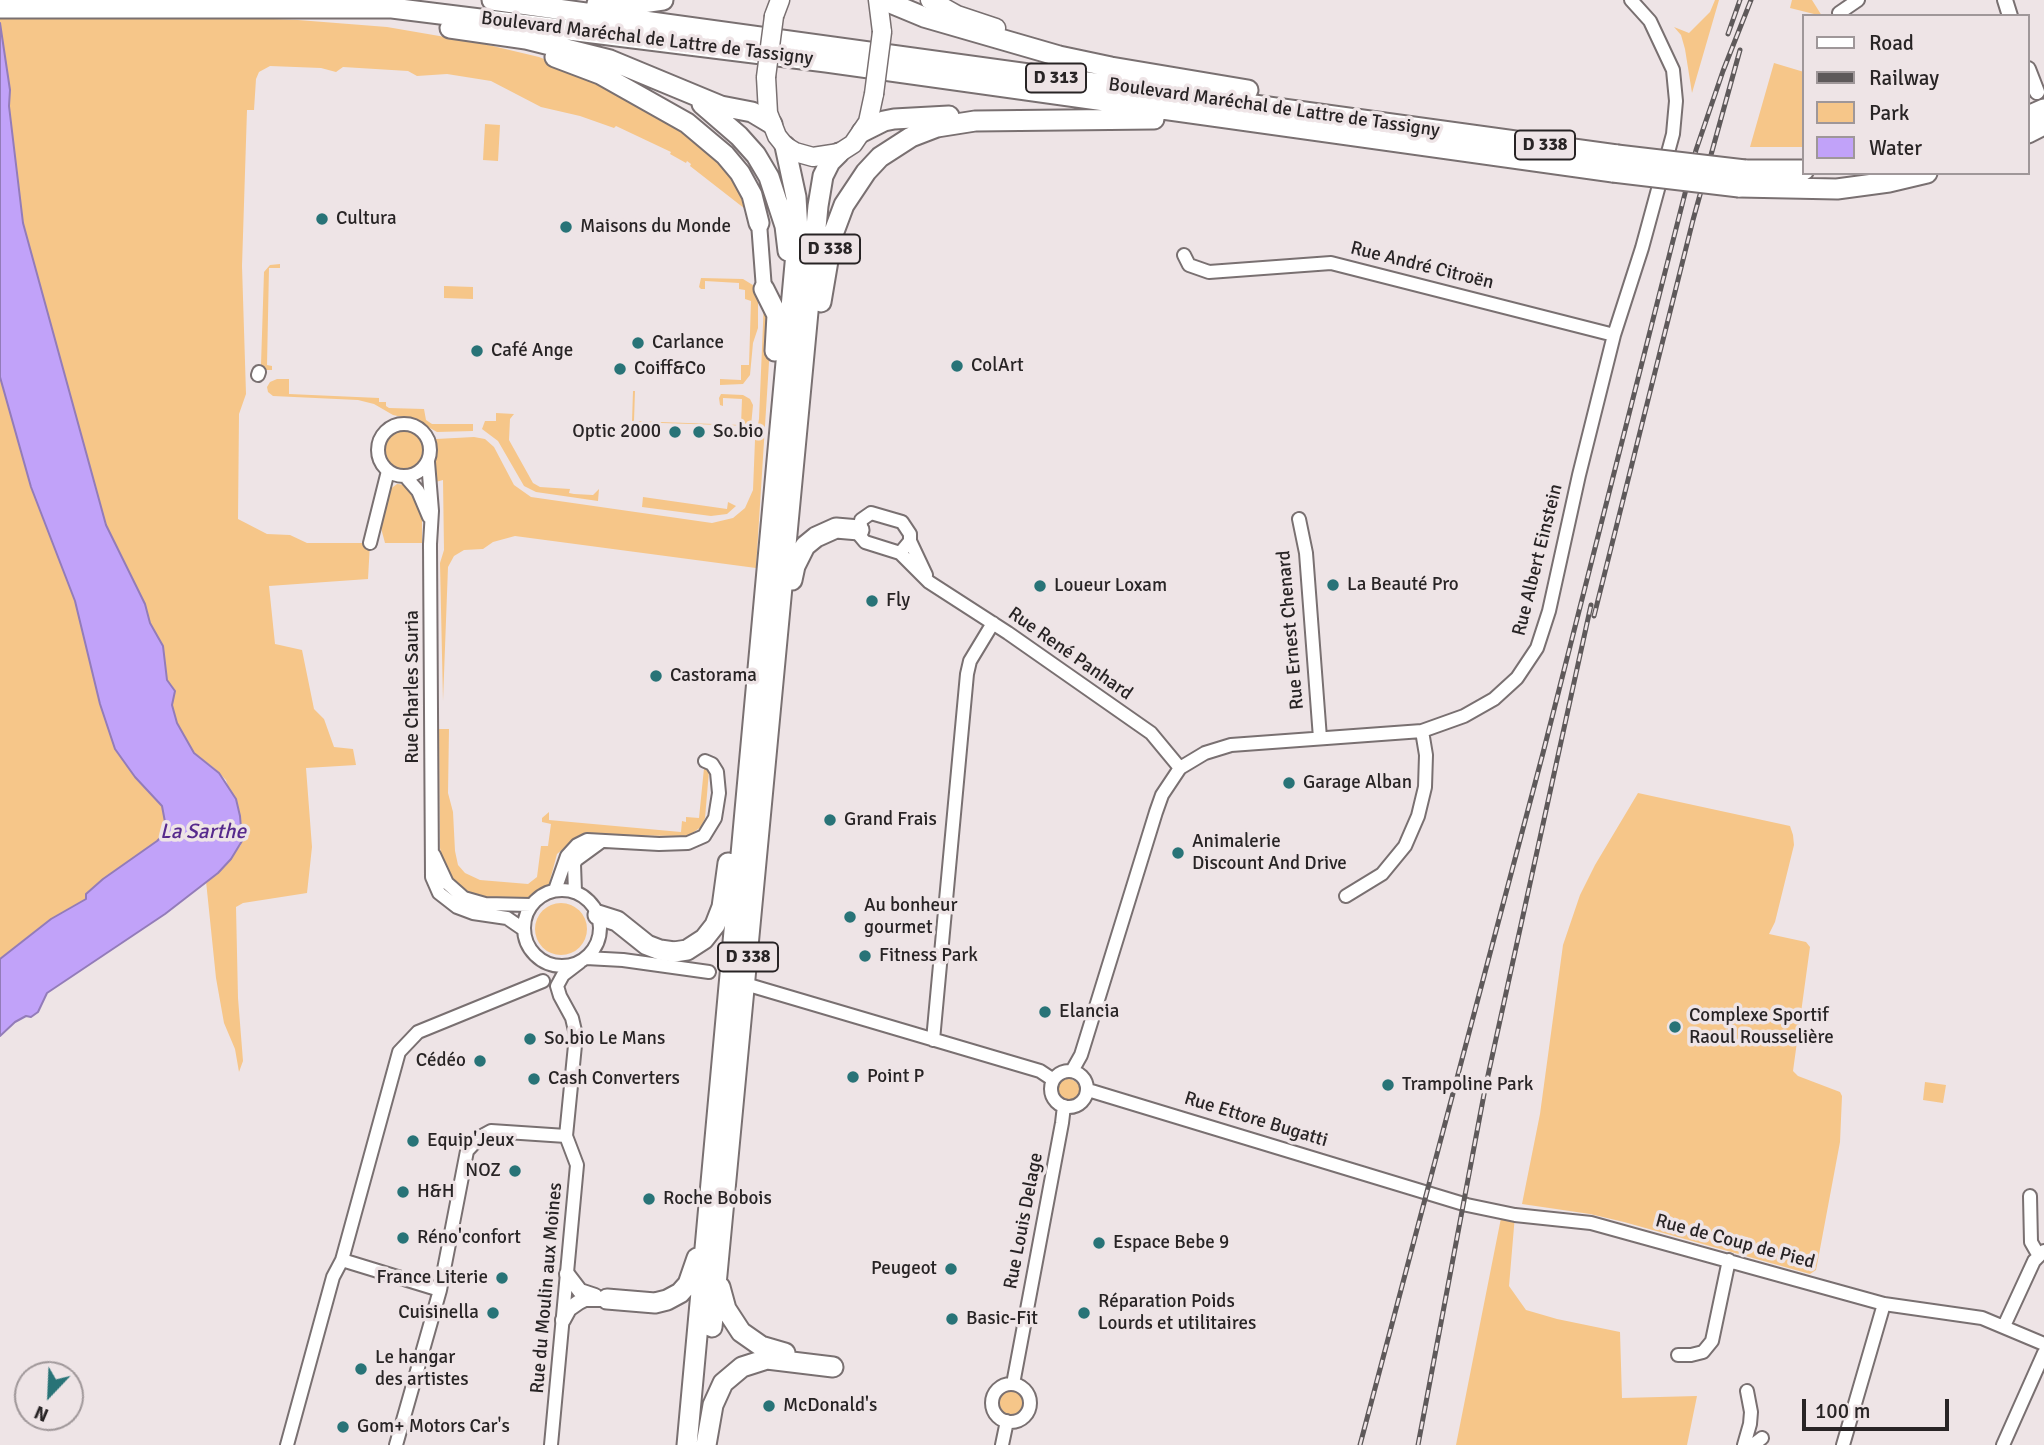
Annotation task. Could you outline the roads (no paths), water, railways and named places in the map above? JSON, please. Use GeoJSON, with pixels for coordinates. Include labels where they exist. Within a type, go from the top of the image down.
{"type":"FeatureCollection","features":[{"type":"Feature","properties":{"kind":"highway"},"geometry":{"type":"LineString","coordinates":[[549,0],[628,5],[663,0]]}},
{"type":"Feature","properties":{"kind":"highway","name":"D 338"},"geometry":{"type":"LineString","coordinates":[[881,0],[973,32],[1111,67],[1431,122],[1472,136],[1615,163]]}},
{"type":"Feature","properties":{"kind":"highway","name":"Boulevard Maréchal de Lattre de Tassigny"},"geometry":{"type":"LineString","coordinates":[[502,1],[1472,136]]}},
{"type":"Feature","properties":{"kind":"highway","name":"D 313"},"geometry":{"type":"LineString","coordinates":[[254,6],[467,30],[526,40],[631,67],[687,93],[721,106],[752,113],[772,124]]}},
{"type":"Feature","properties":{"kind":"highway","name":"Boulevard Maréchal de Lattre de Tassigny"},"geometry":{"type":"LineString","coordinates":[[0,8],[392,8],[826,62],[1207,116]]}},
{"type":"Feature","properties":{"kind":"highway","name":"D 313"},"geometry":{"type":"LineString","coordinates":[[467,30],[485,40],[546,54],[600,74],[687,123],[725,155],[740,173],[752,195],[759,223]]}},
{"type":"Feature","properties":{"kind":"highway","name":"D 313"},"geometry":{"type":"LineString","coordinates":[[687,93],[739,136],[756,155],[769,177],[788,242],[780,351],[786,358]]}},
{"type":"Feature","properties":{"kind":"highway"},"geometry":{"type":"LineString","coordinates":[[862,132],[884,121],[905,118],[989,114],[1061,119]]}},
{"type":"Feature","properties":{"kind":"highway","name":"D 338"},"geometry":{"type":"LineString","coordinates":[[700,1445],[777,645],[788,542],[824,280],[832,237],[844,205],[866,172],[880,157],[925,131],[975,121],[1185,121],[1207,116],[1837,189],[1919,175]]}},
{"type":"Feature","properties":{"kind":"highway","name":"D 338"},"geometry":{"type":"LineString","coordinates":[[687,1445],[799,231],[794,185],[785,146]]}},
{"type":"Feature","properties":{"kind":"highway","name":"D 338"},"geometry":{"type":"LineString","coordinates":[[788,542],[787,516],[821,185],[828,164],[839,153]]}},
{"type":"Feature","properties":{"kind":"highway","name":"D 338"},"geometry":{"type":"LineString","coordinates":[[1742,179],[1802,170]]}},
{"type":"Feature","properties":{"kind":"highway","name":"D 313"},"geometry":{"type":"LineString","coordinates":[[764,289],[777,315],[773,390],[781,412]]}},
{"type":"Feature","properties":{"kind":"highway"},"geometry":{"type":"LineString","coordinates":[[777,645],[786,628],[794,566],[804,546],[836,528],[859,530]]}},
{"type":"Feature","properties":{"kind":"highway"},"geometry":{"type":"LineString","coordinates":[[598,915],[617,921],[647,944],[660,950],[687,950],[710,933],[722,907],[749,710],[758,668]]}},
{"type":"Feature","properties":{"kind":"highway"},"geometry":{"type":"LineString","coordinates":[[607,1298],[662,1302],[680,1293],[692,1279],[708,1152],[720,1095]]}},
{"type":"Feature","properties":{"kind":"highway"},"geometry":{"type":"LineString","coordinates":[[706,1445],[713,1405],[723,1383],[742,1367],[767,1359],[833,1367],[761,1346],[751,1340],[733,1322],[726,1308],[717,1269]]}},
{"type":"Feature","properties":{"kind":"main road"},"geometry":{"type":"LineString","coordinates":[[777,8],[766,77],[768,113],[777,136],[785,146],[813,157],[839,153],[849,147],[868,122],[882,32],[881,0]]}},
{"type":"Feature","properties":{"kind":"main road","name":"D 338"},"geometry":{"type":"LineString","coordinates":[[930,0],[978,23],[1099,59],[1111,67]]}},
{"type":"Feature","properties":{"kind":"street","name":"Rue Albert Einstein"},"geometry":{"type":"LineString","coordinates":[[1072,1072],[1081,1055],[1162,795],[1180,768],[1205,753],[1231,745],[1422,731],[1464,716],[1494,699],[1517,678],[1536,648],[1549,611],[1614,335],[1669,153],[1675,119],[1676,86],[1673,70],[1650,21],[1631,0]]}},
{"type":"Feature","properties":{"kind":"street"},"geometry":{"type":"LineString","coordinates":[[1840,14],[1858,0]]}},
{"type":"Feature","properties":{"kind":"street"},"geometry":{"type":"LineString","coordinates":[[2030,74],[2040,101]]}},
{"type":"Feature","properties":{"kind":"street","name":"D 313"},"geometry":{"type":"LineString","coordinates":[[759,223],[764,289]]}},
{"type":"Feature","properties":{"kind":"street","name":"Rue André Citroën"},"geometry":{"type":"LineString","coordinates":[[1184,255],[1189,265],[1209,272],[1331,263],[1614,335]]}},
{"type":"Feature","properties":{"kind":"street"},"geometry":{"type":"LineString","coordinates":[[400,423],[415,425],[426,435],[431,448],[428,462],[421,470],[405,476],[388,471],[380,460],[378,446],[384,432],[400,423]]}},
{"type":"Feature","properties":{"kind":"street","name":"Rue Charles Sauria"},"geometry":{"type":"LineString","coordinates":[[428,462],[432,496],[432,880],[445,898],[467,912],[507,918],[523,929]]}},
{"type":"Feature","properties":{"kind":"street"},"geometry":{"type":"LineString","coordinates":[[370,543],[388,471]]}},
{"type":"Feature","properties":{"kind":"street","name":"Rue Charles Sauria"},"geometry":{"type":"LineString","coordinates":[[405,476],[418,491],[431,521]]}},
{"type":"Feature","properties":{"kind":"street"},"geometry":{"type":"LineString","coordinates":[[871,513],[902,522],[910,534],[909,541],[900,553],[865,542],[860,536],[861,520],[871,513]]}},
{"type":"Feature","properties":{"kind":"street","name":"Rue Ernest Chenard"},"geometry":{"type":"LineString","coordinates":[[1299,519],[1306,553],[1320,737]]}},
{"type":"Feature","properties":{"kind":"street"},"geometry":{"type":"LineString","coordinates":[[909,541],[929,582]]}},
{"type":"Feature","properties":{"kind":"street","name":"Rue René Panhard"},"geometry":{"type":"LineString","coordinates":[[900,553],[929,582],[1151,733],[1180,768]]}},
{"type":"Feature","properties":{"kind":"street"},"geometry":{"type":"LineString","coordinates":[[933,1040],[967,674],[970,661],[993,623]]}},
{"type":"Feature","properties":{"kind":"street"},"geometry":{"type":"LineString","coordinates":[[1346,896],[1382,874],[1405,846],[1418,816],[1425,787],[1426,755],[1422,731]]}},
{"type":"Feature","properties":{"kind":"street"},"geometry":{"type":"LineString","coordinates":[[555,890],[570,852],[587,840],[659,844],[688,843],[704,836],[717,814],[719,784],[715,768],[705,761]]}},
{"type":"Feature","properties":{"kind":"street"},"geometry":{"type":"LineString","coordinates":[[575,892],[576,860],[603,841]]}},
{"type":"Feature","properties":{"kind":"street","name":"Rue Charles Sauria"},"geometry":{"type":"LineString","coordinates":[[433,853],[447,883],[464,898],[485,904],[531,905]]}},
{"type":"Feature","properties":{"kind":"street"},"geometry":{"type":"LineString","coordinates":[[572,1018],[559,1005],[543,981],[534,956],[527,946],[523,929],[526,913],[542,894],[555,890],[575,892],[585,897],[598,915],[598,941],[583,960]]}},
{"type":"Feature","properties":{"kind":"street"},"geometry":{"type":"LineString","coordinates":[[598,941],[623,960]]}},
{"type":"Feature","properties":{"kind":"street"},"geometry":{"type":"LineString","coordinates":[[534,956],[544,963],[556,966],[568,966],[583,960],[623,960],[709,972]]}},
{"type":"Feature","properties":{"kind":"street","name":"Rue du Moulin aux Moines"},"geometry":{"type":"LineString","coordinates":[[551,1445],[577,1165],[566,1136],[576,1035],[572,1018],[560,996],[558,984],[563,975],[583,960]]}},
{"type":"Feature","properties":{"kind":"street"},"geometry":{"type":"LineString","coordinates":[[287,1445],[333,1277],[342,1260],[398,1052],[418,1032],[543,981]]}},
{"type":"Feature","properties":{"kind":"street"},"geometry":{"type":"LineString","coordinates":[[752,986],[1040,1071],[1052,1079]]}},
{"type":"Feature","properties":{"kind":"street"},"geometry":{"type":"LineString","coordinates":[[1063,1072],[1072,1072],[1084,1078],[1088,1090],[1078,1104],[1064,1106],[1056,1102],[1051,1093],[1052,1079],[1063,1072]]}},
{"type":"Feature","properties":{"kind":"street","name":"Rue Ettore Bugatti"},"geometry":{"type":"LineString","coordinates":[[1088,1090],[1413,1190]]}},
{"type":"Feature","properties":{"kind":"street","name":"Rue Louis Delage"},"geometry":{"type":"LineString","coordinates":[[1013,1384],[1064,1106]]}},
{"type":"Feature","properties":{"kind":"street"},"geometry":{"type":"LineString","coordinates":[[396,1445],[440,1290],[467,1151],[473,1142],[491,1131],[566,1136]]}},
{"type":"Feature","properties":{"kind":"street","name":"Rue de Coup de Pied"},"geometry":{"type":"LineString","coordinates":[[1413,1190],[1502,1213],[1591,1223],[1884,1304],[1982,1318],[2044,1344]]}},
{"type":"Feature","properties":{"kind":"street"},"geometry":{"type":"LineString","coordinates":[[2004,1326],[2034,1261],[2041,1253],[2031,1242],[2030,1196]]}},
{"type":"Feature","properties":{"kind":"street"},"geometry":{"type":"LineString","coordinates":[[342,1260],[440,1290]]}},
{"type":"Feature","properties":{"kind":"street"},"geometry":{"type":"LineString","coordinates":[[1678,1354],[1703,1352],[1712,1341],[1729,1260]]}},
{"type":"Feature","properties":{"kind":"street"},"geometry":{"type":"LineString","coordinates":[[567,1274],[580,1291],[607,1298]]}},
{"type":"Feature","properties":{"kind":"street"},"geometry":{"type":"LineString","coordinates":[[563,1320],[569,1309],[579,1302],[607,1298]]}},
{"type":"Feature","properties":{"kind":"street"},"geometry":{"type":"LineString","coordinates":[[1843,1445],[1884,1304]]}},
{"type":"Feature","properties":{"kind":"street"},"geometry":{"type":"LineString","coordinates":[[2003,1445],[2044,1353]]}},
{"type":"Feature","properties":{"kind":"street"},"geometry":{"type":"LineString","coordinates":[[1013,1384],[1027,1393],[1029,1409],[1022,1418],[1007,1421],[994,1411],[992,1401],[1000,1388],[1013,1384]]}},
{"type":"Feature","properties":{"kind":"street"},"geometry":{"type":"LineString","coordinates":[[1744,1445],[1751,1412],[1747,1391]]}},
{"type":"Feature","properties":{"kind":"street"},"geometry":{"type":"LineString","coordinates":[[1002,1445],[1007,1421]]}},
{"type":"Feature","properties":{"kind":"water","name":"La Sarthe"},"geometry":{"type":"Polygon","coordinates":[[[0,23],[10,90],[9,106],[23,223],[106,525],[163,646],[167,680],[175,691],[172,705],[177,723],[194,753],[219,773],[236,799],[242,841],[218,873],[165,914],[47,993],[38,1012],[15,1022],[0,1036],[0,959],[51,919],[86,899],[86,894],[103,879],[157,841],[161,837],[165,822],[162,806],[135,777],[115,749],[100,704],[75,601],[31,487],[0,377],[0,23]]]}},
{"type":"Feature","properties":{"kind":"railway"},"geometry":{"type":"LineString","coordinates":[[1728,34],[1740,0]]}},
{"type":"Feature","properties":{"kind":"railway"},"geometry":{"type":"LineString","coordinates":[[1360,1445],[1543,753],[1696,150],[1751,0]]}},
{"type":"Feature","properties":{"kind":"railway"},"geometry":{"type":"LineString","coordinates":[[1594,616],[1693,220],[1740,50]]}},
{"type":"Feature","properties":{"kind":"railway"},"geometry":{"type":"LineString","coordinates":[[1418,1445],[1485,1089],[1591,605]]}},
{"type":"Feature","properties":{"kind":"place","name":"Cultura"},"geometry":{"type":"Point","coordinates":[322,219]}},
{"type":"Feature","properties":{"kind":"place","name":"Maisons du Monde"},"geometry":{"type":"Point","coordinates":[566,227]}},
{"type":"Feature","properties":{"kind":"place","name":"Carlance"},"geometry":{"type":"Point","coordinates":[638,343]}},
{"type":"Feature","properties":{"kind":"place","name":"Café Ange"},"geometry":{"type":"Point","coordinates":[477,351]}},
{"type":"Feature","properties":{"kind":"place","name":"ColArt"},"geometry":{"type":"Point","coordinates":[957,366]}},
{"type":"Feature","properties":{"kind":"place","name":"Coiff&Co"},"geometry":{"type":"Point","coordinates":[620,369]}},
{"type":"Feature","properties":{"kind":"place","name":"Optic 2000"},"geometry":{"type":"Point","coordinates":[675,432]}},
{"type":"Feature","properties":{"kind":"place","name":"So.bio"},"geometry":{"type":"Point","coordinates":[699,432]}},
{"type":"Feature","properties":{"kind":"place","name":"La Beauté Pro"},"geometry":{"type":"Point","coordinates":[1333,585]}},
{"type":"Feature","properties":{"kind":"place","name":"Loueur Loxam"},"geometry":{"type":"Point","coordinates":[1040,586]}},
{"type":"Feature","properties":{"kind":"place","name":"Fly"},"geometry":{"type":"Point","coordinates":[872,601]}},
{"type":"Feature","properties":{"kind":"place","name":"Castorama"},"geometry":{"type":"Point","coordinates":[656,676]}},
{"type":"Feature","properties":{"kind":"place","name":"Garage Alban"},"geometry":{"type":"Point","coordinates":[1289,783]}},
{"type":"Feature","properties":{"kind":"place","name":"Grand Frais"},"geometry":{"type":"Point","coordinates":[830,820]}},
{"type":"Feature","properties":{"kind":"place","name":"Animalerie Discount And Drive"},"geometry":{"type":"Point","coordinates":[1178,853]}},
{"type":"Feature","properties":{"kind":"place","name":"Au bonheur gourmet"},"geometry":{"type":"Point","coordinates":[850,917]}},
{"type":"Feature","properties":{"kind":"place","name":"Fitness Park"},"geometry":{"type":"Point","coordinates":[865,956]}},
{"type":"Feature","properties":{"kind":"place","name":"Elancia"},"geometry":{"type":"Point","coordinates":[1045,1012]}},
{"type":"Feature","properties":{"kind":"place","name":"Complexe Sportif Raoul Rousselière"},"geometry":{"type":"Point","coordinates":[1675,1027]}},
{"type":"Feature","properties":{"kind":"place","name":"So.bio Le Mans"},"geometry":{"type":"Point","coordinates":[530,1039]}},
{"type":"Feature","properties":{"kind":"place","name":"Cédéo"},"geometry":{"type":"Point","coordinates":[480,1061]}},
{"type":"Feature","properties":{"kind":"place","name":"Point P"},"geometry":{"type":"Point","coordinates":[853,1077]}},
{"type":"Feature","properties":{"kind":"place","name":"Cash Converters"},"geometry":{"type":"Point","coordinates":[534,1079]}},
{"type":"Feature","properties":{"kind":"place","name":"Trampoline Park"},"geometry":{"type":"Point","coordinates":[1388,1085]}},
{"type":"Feature","properties":{"kind":"place","name":"Equip'Jeux"},"geometry":{"type":"Point","coordinates":[413,1141]}},
{"type":"Feature","properties":{"kind":"place","name":"NOZ"},"geometry":{"type":"Point","coordinates":[515,1171]}},
{"type":"Feature","properties":{"kind":"place","name":"H&H"},"geometry":{"type":"Point","coordinates":[403,1192]}},
{"type":"Feature","properties":{"kind":"place","name":"Roche Bobois"},"geometry":{"type":"Point","coordinates":[649,1199]}},
{"type":"Feature","properties":{"kind":"place","name":"Réno'confort"},"geometry":{"type":"Point","coordinates":[403,1238]}},
{"type":"Feature","properties":{"kind":"place","name":"Espace Bebe 9"},"geometry":{"type":"Point","coordinates":[1099,1243]}},
{"type":"Feature","properties":{"kind":"place","name":"Peugeot"},"geometry":{"type":"Point","coordinates":[951,1269]}},
{"type":"Feature","properties":{"kind":"place","name":"France Literie"},"geometry":{"type":"Point","coordinates":[502,1278]}},
{"type":"Feature","properties":{"kind":"place","name":"Cuisinella"},"geometry":{"type":"Point","coordinates":[493,1313]}},
{"type":"Feature","properties":{"kind":"place","name":"Réparation Poids Lourds et utilitaires"},"geometry":{"type":"Point","coordinates":[1084,1313]}},
{"type":"Feature","properties":{"kind":"place","name":"Basic-Fit"},"geometry":{"type":"Point","coordinates":[952,1319]}},
{"type":"Feature","properties":{"kind":"place","name":"Le hangar des artistes"},"geometry":{"type":"Point","coordinates":[361,1369]}},
{"type":"Feature","properties":{"kind":"place","name":"McDonald's"},"geometry":{"type":"Point","coordinates":[769,1406]}},
{"type":"Feature","properties":{"kind":"place","name":"Gom+ Motors Car's"},"geometry":{"type":"Point","coordinates":[343,1427]}}]}
